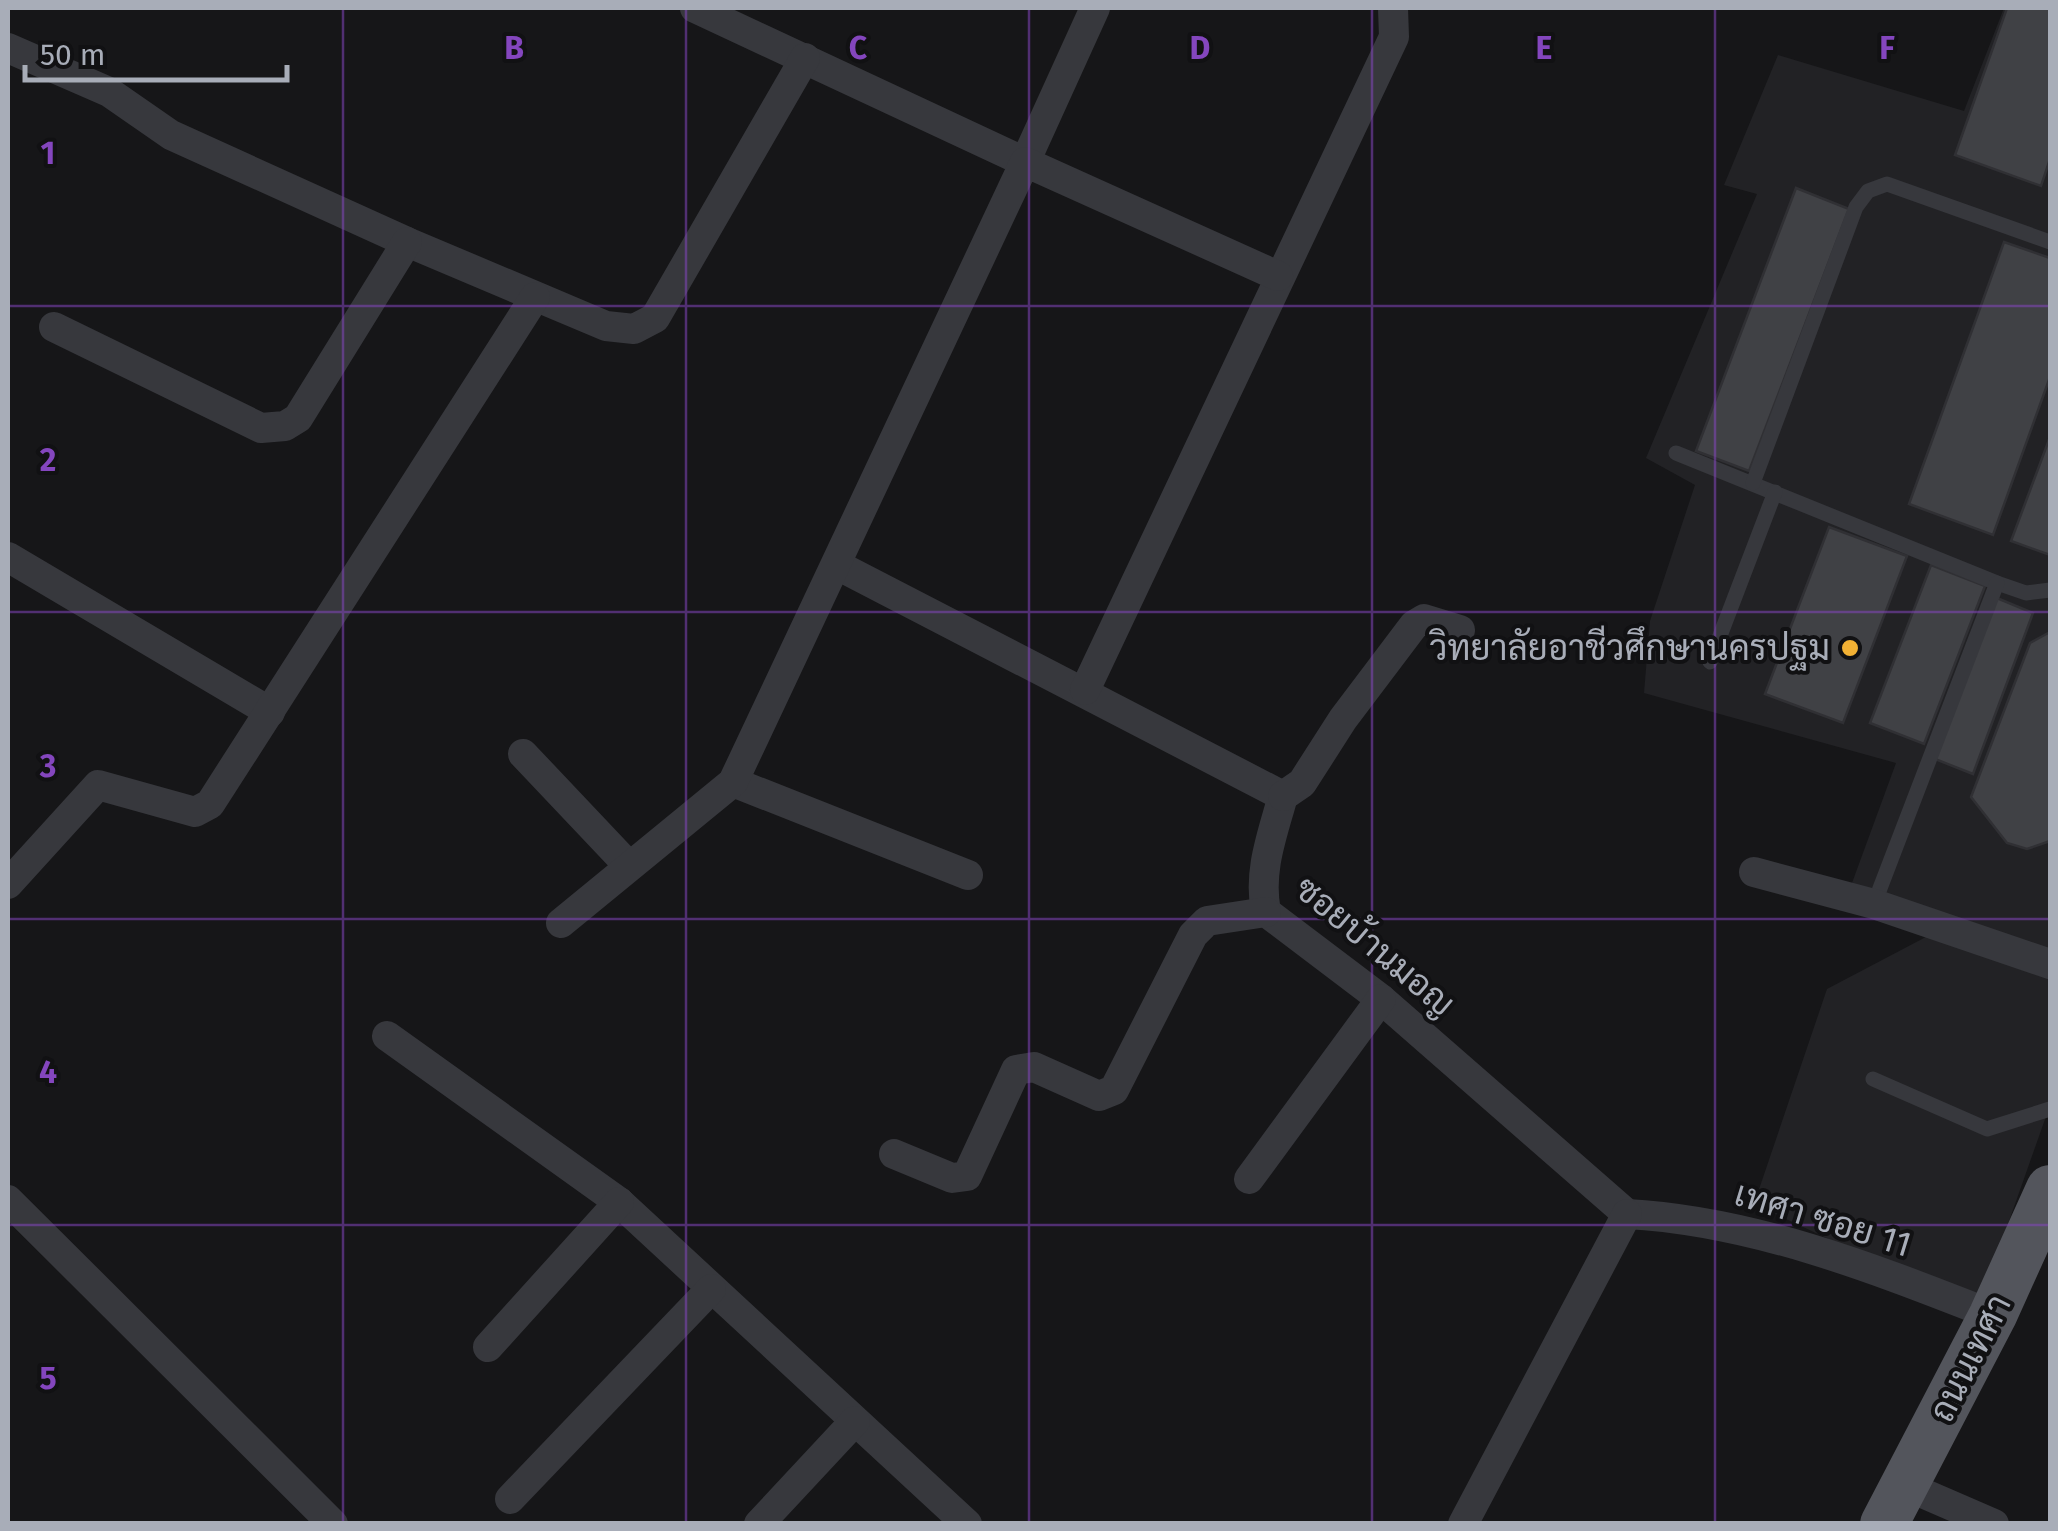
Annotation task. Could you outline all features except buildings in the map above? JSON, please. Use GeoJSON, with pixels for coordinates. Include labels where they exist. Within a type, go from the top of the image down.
{"type":"FeatureCollection","features":[{"type":"Feature","properties":{"kind":"main road","name":"ถนนเทศา"},"geometry":{"type":"LineString","coordinates":[[1894,1504],[1993,1315],[2040,1245],[2050,1189]]}},
{"type":"Feature","properties":{"kind":"street"},"geometry":{"type":"LineString","coordinates":[[695,8],[1278,276]]}},
{"type":"Feature","properties":{"kind":"street"},"geometry":{"type":"LineString","coordinates":[[560,923],[734,782],[1026,162],[1094,8]]}},
{"type":"Feature","properties":{"kind":"street"},"geometry":{"type":"LineString","coordinates":[[1085,690],[1394,37],[1393,8]]}},
{"type":"Feature","properties":{"kind":"street"},"geometry":{"type":"LineString","coordinates":[[8,48],[109,92],[172,135],[407,242],[606,326],[634,329],[655,318],[804,58]]}},
{"type":"Feature","properties":{"kind":"street"},"geometry":{"type":"LineString","coordinates":[[54,328],[261,428],[285,426],[298,418],[407,242]]}},
{"type":"Feature","properties":{"kind":"street"},"geometry":{"type":"LineString","coordinates":[[8,884],[98,785],[195,812],[210,804],[535,298]]}},
{"type":"Feature","properties":{"kind":"street"},"geometry":{"type":"LineString","coordinates":[[8,556],[270,712]]}},
{"type":"Feature","properties":{"kind":"street"},"geometry":{"type":"LineString","coordinates":[[837,564],[1283,796],[1302,783],[1343,719],[1414,624],[1424,619],[1460,630]]}},
{"type":"Feature","properties":{"kind":"street"},"geometry":{"type":"LineString","coordinates":[[523,754],[629,866]]}},
{"type":"Feature","properties":{"kind":"street"},"geometry":{"type":"LineString","coordinates":[[734,782],[968,875]]}},
{"type":"Feature","properties":{"kind":"street","name":"ซอยบ้านมอญ"},"geometry":{"type":"LineString","coordinates":[[1283,796],[1263,872],[1261,889],[1266,912],[1381,999],[1628,1214]]}},
{"type":"Feature","properties":{"kind":"street"},"geometry":{"type":"LineString","coordinates":[[1754,872],[1874,904],[2050,964]]}},
{"type":"Feature","properties":{"kind":"street"},"geometry":{"type":"LineString","coordinates":[[894,1154],[952,1178],[967,1176],[1016,1070],[1034,1067],[1099,1096],[1114,1090],[1192,936],[1207,921],[1266,912]]}},
{"type":"Feature","properties":{"kind":"street"},"geometry":{"type":"LineString","coordinates":[[1249,1179],[1381,999]]}},
{"type":"Feature","properties":{"kind":"street"},"geometry":{"type":"LineString","coordinates":[[387,1036],[620,1202],[967,1524]]}},
{"type":"Feature","properties":{"kind":"street"},"geometry":{"type":"LineString","coordinates":[[8,1200],[333,1524]]}},
{"type":"Feature","properties":{"kind":"street"},"geometry":{"type":"LineString","coordinates":[[488,1348],[620,1202]]}},
{"type":"Feature","properties":{"kind":"street"},"geometry":{"type":"LineString","coordinates":[[1463,1524],[1628,1214]]}},
{"type":"Feature","properties":{"kind":"street","name":"เทศา ซอย 11"},"geometry":{"type":"LineString","coordinates":[[1628,1214],[1709,1224],[1796,1243],[1993,1315]]}},
{"type":"Feature","properties":{"kind":"street"},"geometry":{"type":"LineString","coordinates":[[510,1499],[711,1289]]}},
{"type":"Feature","properties":{"kind":"street"},"geometry":{"type":"LineString","coordinates":[[758,1524],[854,1421]]}},
{"type":"Feature","properties":{"kind":"street"},"geometry":{"type":"LineString","coordinates":[[1894,1504],[1994,1524]]}},
{"type":"Feature","properties":{"kind":"lane"},"geometry":{"type":"LineString","coordinates":[[1753,483],[1856,206],[1868,190],[1887,184],[2050,242]]}},
{"type":"Feature","properties":{"kind":"lane"},"geometry":{"type":"LineString","coordinates":[[1676,452],[1997,583],[2026,593],[2050,590]]}},
{"type":"Feature","properties":{"kind":"lane"},"geometry":{"type":"LineString","coordinates":[[1710,662],[1775,492]]}},
{"type":"Feature","properties":{"kind":"lane"},"geometry":{"type":"LineString","coordinates":[[1874,904],[1997,583]]}},
{"type":"Feature","properties":{"kind":"lane"},"geometry":{"type":"LineString","coordinates":[[1873,1079],[1987,1129],[2050,1108]]}},
{"type":"Feature","properties":{"kind":"shaded area","name":"วิทยาลัยอาชีวศึกษานครปฐม"},"geometry":{"type":"Polygon","coordinates":[[[2004,8],[2050,8],[2050,1105],[1978,1309],[1754,1204],[1827,989],[1943,928],[1845,902],[1896,763],[1644,693],[1650,621],[1695,485],[1646,458],[1757,194],[1724,185],[1778,55],[1964,111],[2004,8]]]}},
{"type":"Feature","properties":{"kind":"place","name":"วิทยาลัยอาชีวศึกษานครปฐม"},"geometry":{"type":"Point","coordinates":[1850,648]}}]}
